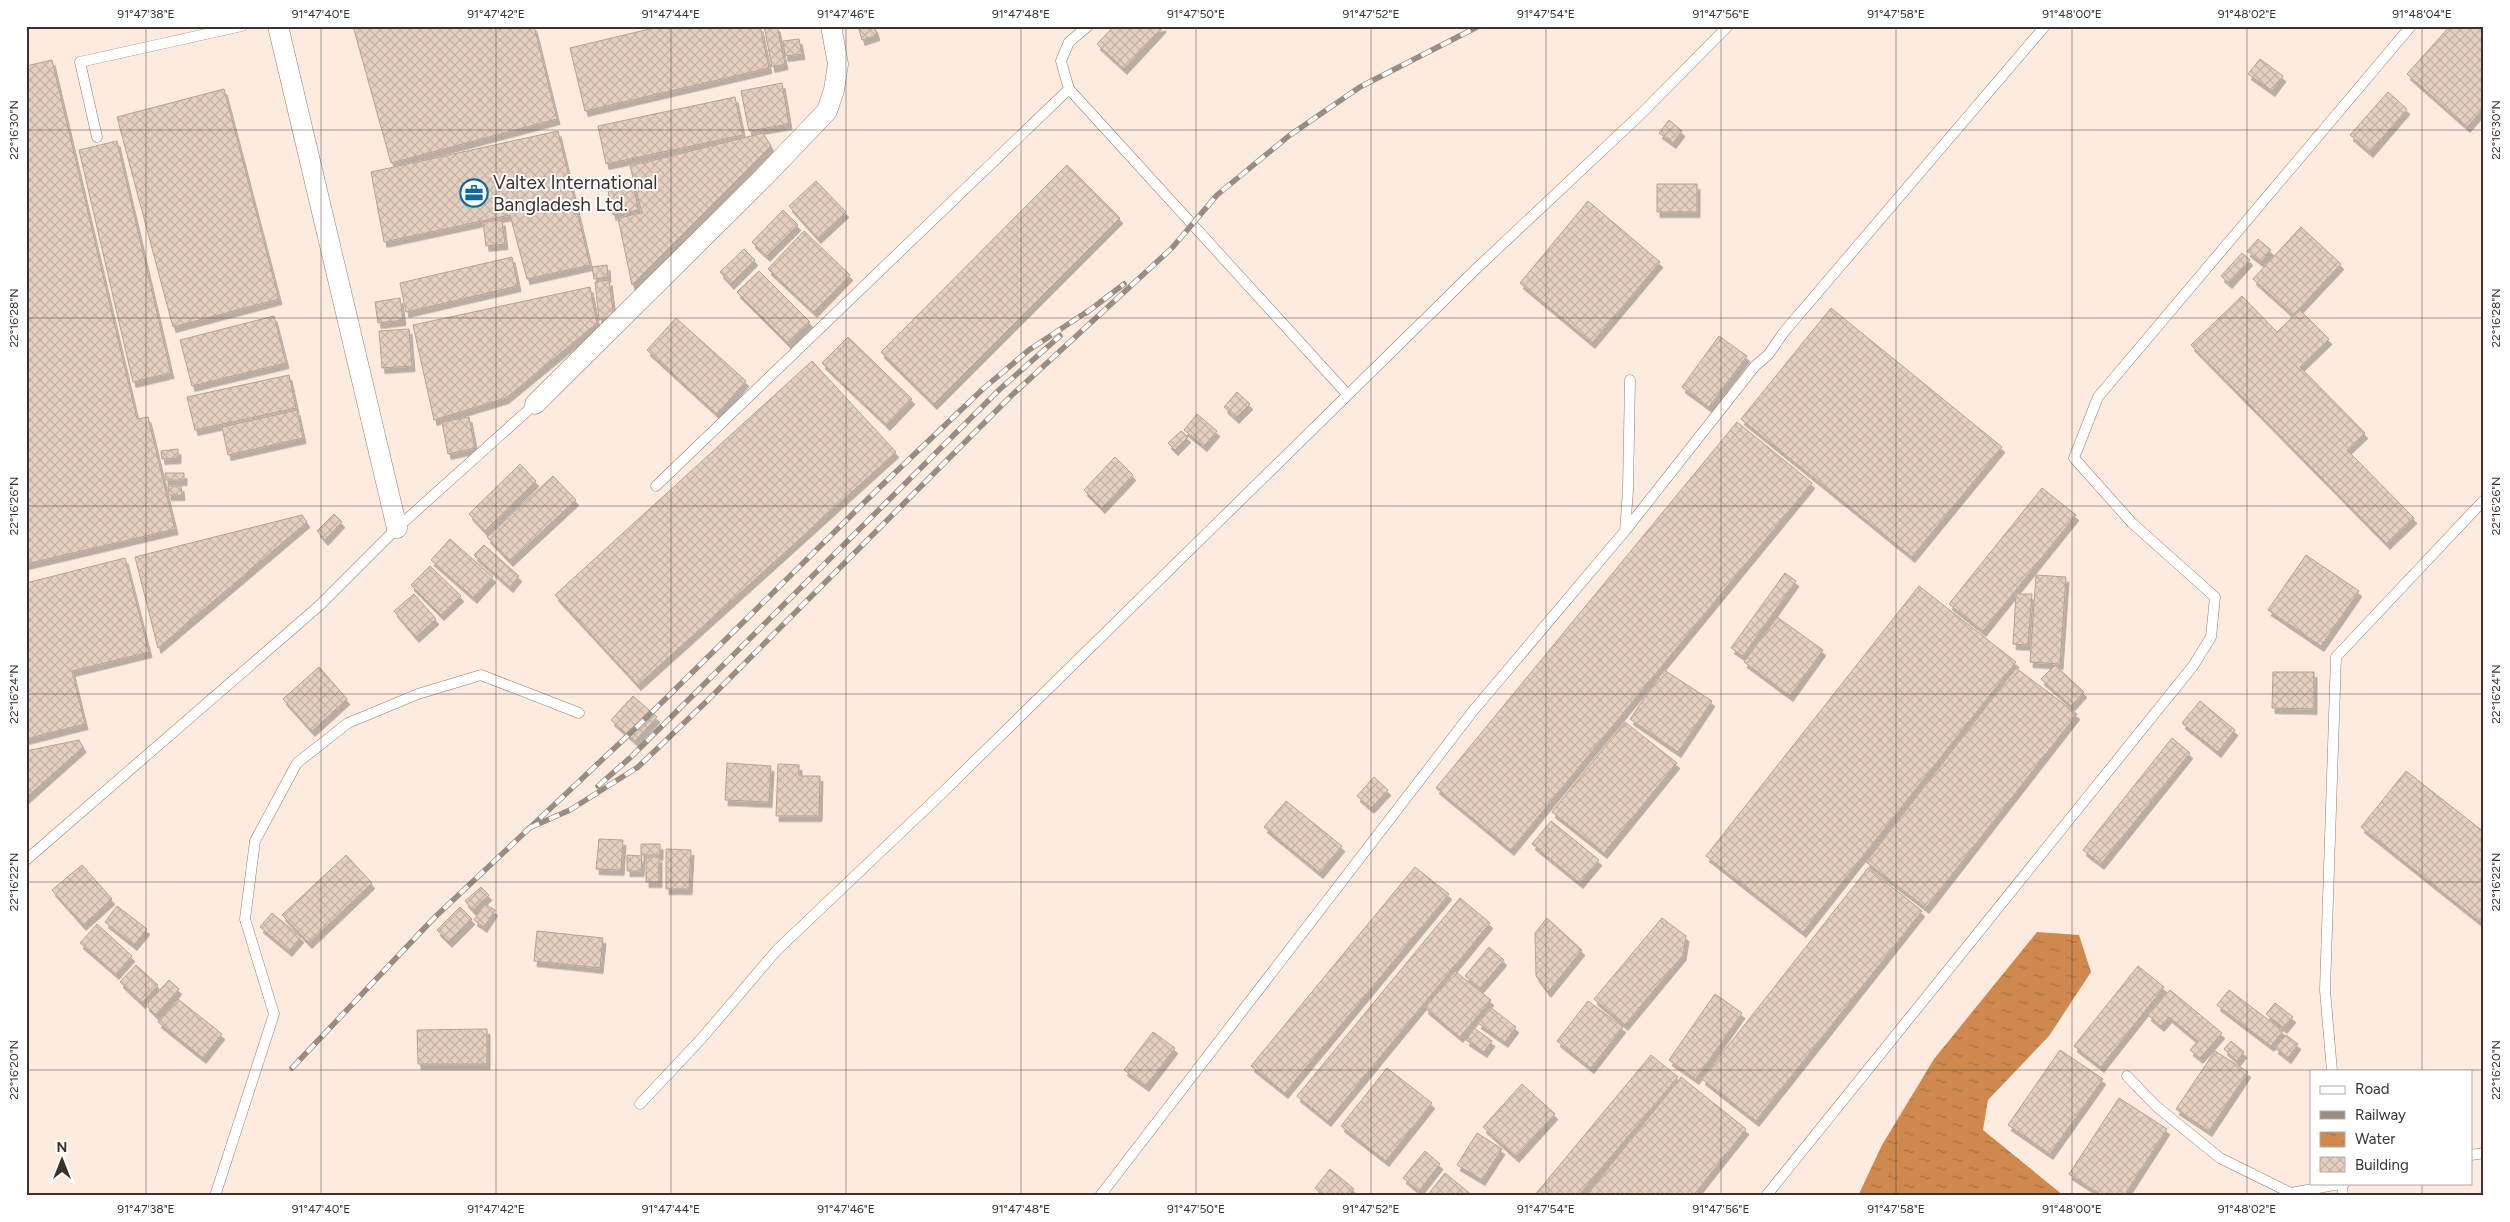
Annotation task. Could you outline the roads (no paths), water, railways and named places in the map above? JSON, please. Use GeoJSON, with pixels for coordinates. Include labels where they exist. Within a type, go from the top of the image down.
{"type":"FeatureCollection","features":[{"type":"Feature","properties":{"kind":"street"},"geometry":{"type":"LineString","coordinates":[[278,26],[397,528]]}},
{"type":"Feature","properties":{"kind":"street"},"geometry":{"type":"LineString","coordinates":[[535,404],[764,177],[827,111],[834,90],[838,64],[831,26]]}},
{"type":"Feature","properties":{"kind":"lane"},"geometry":{"type":"LineString","coordinates":[[97,137],[80,62],[242,26]]}},
{"type":"Feature","properties":{"kind":"lane"},"geometry":{"type":"LineString","coordinates":[[1088,26],[1070,42],[1061,61],[1070,89],[1347,394]]}},
{"type":"Feature","properties":{"kind":"lane"},"geometry":{"type":"LineString","coordinates":[[640,1104],[702,1038],[777,950],[936,799],[1125,610],[1298,446],[1347,394],[1477,268],[1642,113],[1728,26]]}},
{"type":"Feature","properties":{"kind":"lane"},"geometry":{"type":"LineString","coordinates":[[1100,1196],[1467,719],[1625,532],[1755,366],[1768,355],[1784,332],[2046,26]]}},
{"type":"Feature","properties":{"kind":"lane"},"geometry":{"type":"LineString","coordinates":[[1766,1196],[2115,764],[2192,666],[2211,637],[2215,597],[2132,523],[2074,458],[2098,397],[2411,26]]}},
{"type":"Feature","properties":{"kind":"lane"},"geometry":{"type":"LineString","coordinates":[[656,486],[1070,89]]}},
{"type":"Feature","properties":{"kind":"lane"},"geometry":{"type":"LineString","coordinates":[[1625,532],[1628,490],[1630,380]]}},
{"type":"Feature","properties":{"kind":"lane"},"geometry":{"type":"LineString","coordinates":[[26,860],[320,605],[397,528],[535,404]]}},
{"type":"Feature","properties":{"kind":"lane"},"geometry":{"type":"LineString","coordinates":[[2332,1070],[2325,990],[2336,657],[2484,500]]}},
{"type":"Feature","properties":{"kind":"lane"},"geometry":{"type":"LineString","coordinates":[[215,1196],[274,1014],[245,920],[255,841],[297,763],[348,723],[418,694],[481,675],[579,713]]}},
{"type":"Feature","properties":{"kind":"lane"},"geometry":{"type":"LineString","coordinates":[[2127,1076],[2157,1107],[2220,1158],[2290,1193],[2343,1184],[2343,1196]]}},
{"type":"Feature","properties":{"kind":"water"},"geometry":{"type":"Polygon","coordinates":[[[2037,932],[2079,935],[2091,972],[2049,1036],[1988,1100],[1983,1130],[2064,1196],[1858,1196],[1882,1145],[1934,1059],[2037,932]]]}},
{"type":"Feature","properties":{"kind":"railway"},"geometry":{"type":"LineString","coordinates":[[529,828],[570,810],[638,767],[707,701],[1011,396],[1172,248],[1217,195],[1290,135],[1360,87],[1479,26]]}},
{"type":"Feature","properties":{"kind":"railway"},"geometry":{"type":"LineString","coordinates":[[1086,313],[1124,284]]}},
{"type":"Feature","properties":{"kind":"railway"},"geometry":{"type":"LineString","coordinates":[[292,1068],[434,918],[639,725],[879,488],[984,388],[1029,350],[1091,309]]}},
{"type":"Feature","properties":{"kind":"railway"},"geometry":{"type":"LineString","coordinates":[[598,786],[631,757],[1000,389],[1060,336]]}},
{"type":"Feature","properties":{"kind":"place","name":"Valtex International Bangladesh Ltd."},"geometry":{"type":"Point","coordinates":[474,193]}}]}
